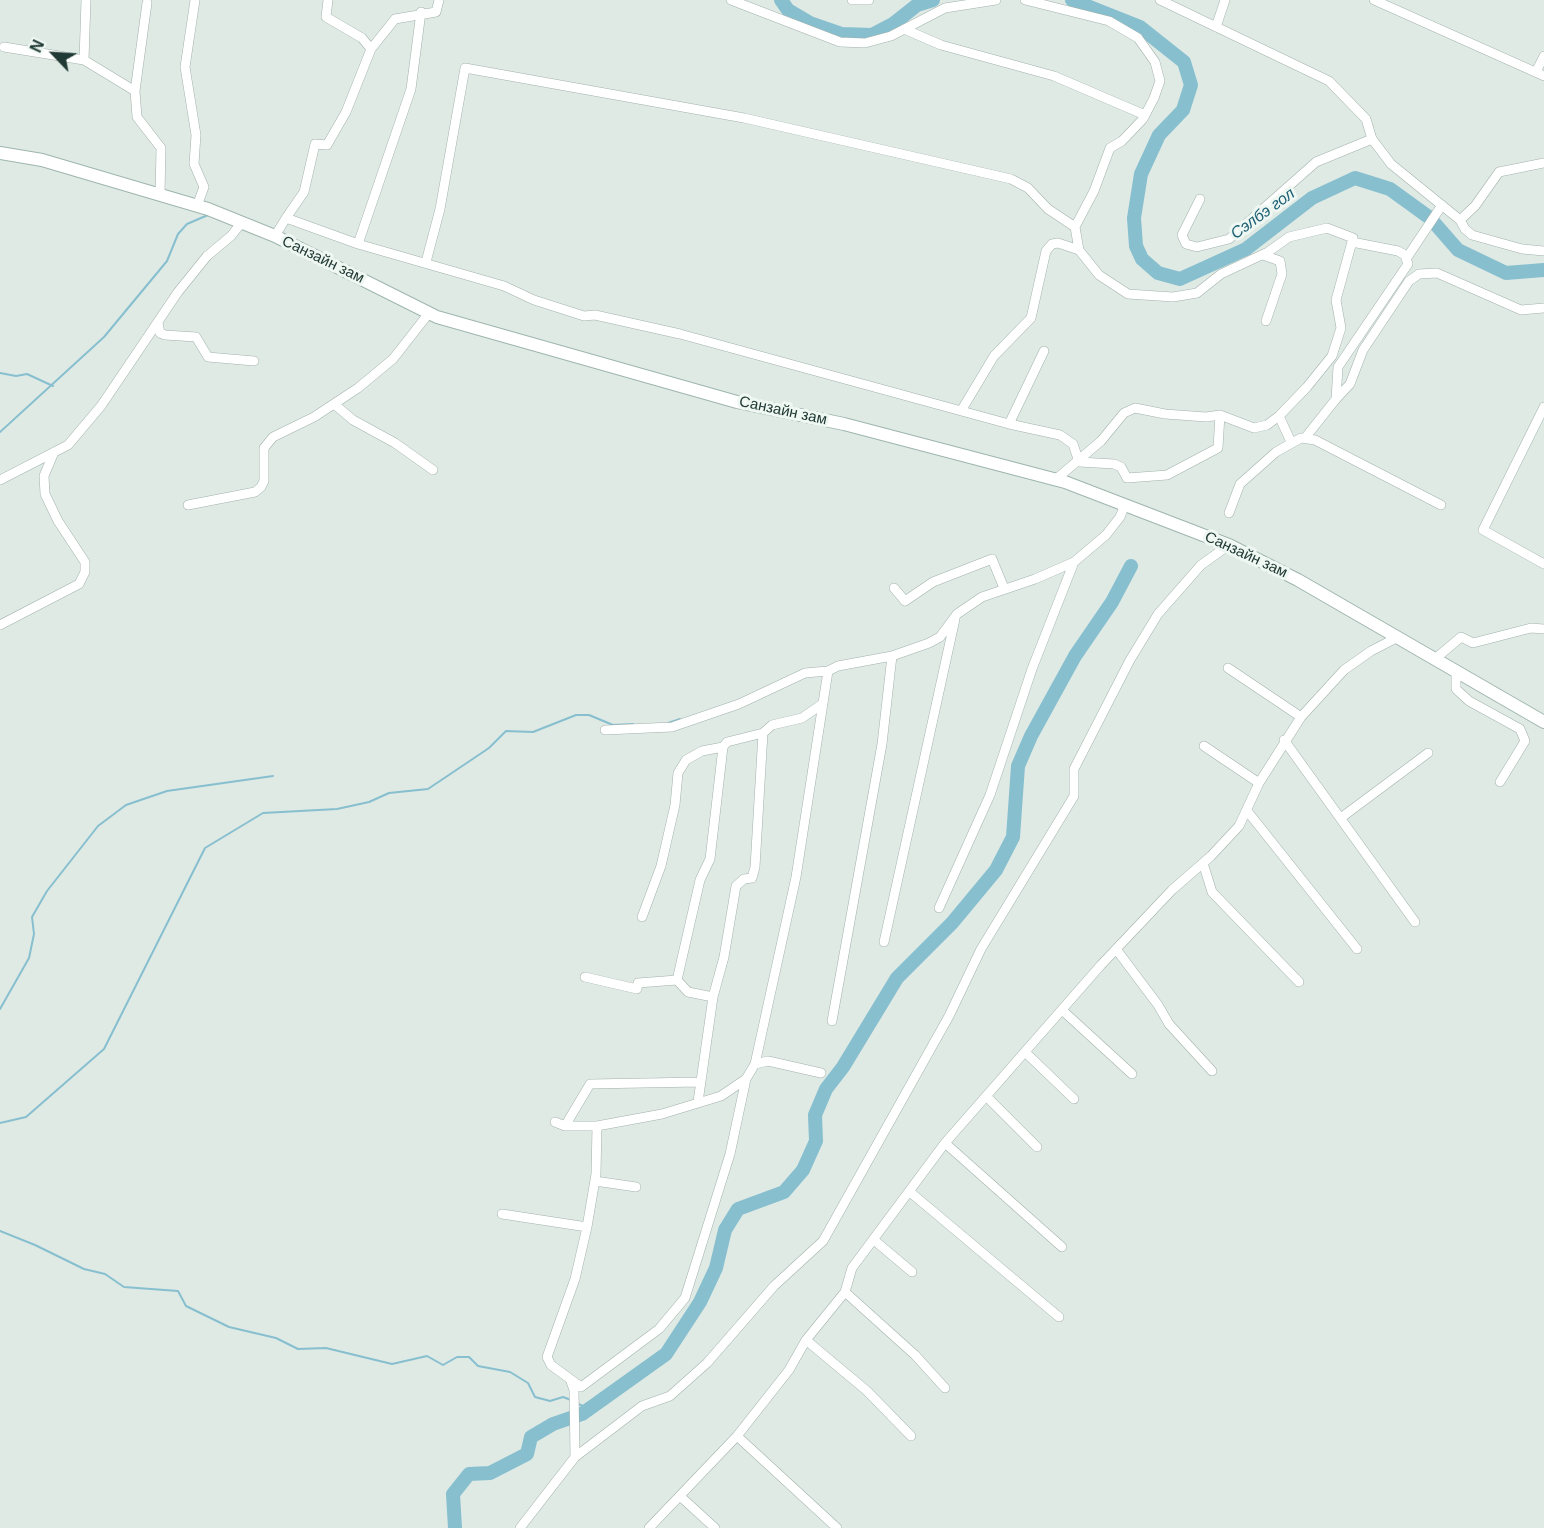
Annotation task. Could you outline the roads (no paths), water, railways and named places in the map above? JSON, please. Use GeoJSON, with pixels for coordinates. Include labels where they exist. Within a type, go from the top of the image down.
{"type":"FeatureCollection","features":[{"type":"Feature","properties":{"kind":"main road","name":"Санзайн зам"},"geometry":{"type":"LineString","coordinates":[[0,153],[42,160],[160,194],[242,222],[275,236],[429,313],[586,361],[726,399],[844,424],[1055,480],[1229,545],[1298,580],[1544,722]]}},
{"type":"Feature","properties":{"kind":"street"},"geometry":{"type":"LineString","coordinates":[[84,60],[86,0]]}},
{"type":"Feature","properties":{"kind":"street"},"geometry":{"type":"LineString","coordinates":[[195,0],[185,67],[196,135],[195,164],[204,187],[197,206]]}},
{"type":"Feature","properties":{"kind":"street"},"geometry":{"type":"LineString","coordinates":[[328,0],[326,17],[362,38],[371,50]]}},
{"type":"Feature","properties":{"kind":"street"},"geometry":{"type":"LineString","coordinates":[[275,236],[304,192],[315,144],[327,145],[346,112],[371,50],[395,19],[421,12],[436,12],[439,0]]}},
{"type":"Feature","properties":{"kind":"street"},"geometry":{"type":"LineString","coordinates":[[731,0],[840,42],[865,43],[891,36],[945,8],[996,0]]}},
{"type":"Feature","properties":{"kind":"street"},"geometry":{"type":"LineString","coordinates":[[852,0],[869,0]]}},
{"type":"Feature","properties":{"kind":"street"},"geometry":{"type":"LineString","coordinates":[[1025,0],[1109,21],[1138,38],[1155,62],[1160,81],[1145,115],[1122,141],[1110,148],[1094,191],[1075,227],[1079,250],[1099,275],[1128,294],[1173,297],[1197,293],[1221,274],[1263,255],[1289,237],[1327,228],[1353,238],[1336,300],[1341,328],[1332,356],[1307,387],[1268,425],[1254,428],[1220,415],[1206,417],[1135,408],[1124,413],[1079,462],[1055,480]]}},
{"type":"Feature","properties":{"kind":"street"},"geometry":{"type":"LineString","coordinates":[[1160,0],[1329,81],[1366,119],[1372,139],[1391,164],[1460,220],[1472,235],[1522,249],[1544,251]]}},
{"type":"Feature","properties":{"kind":"street"},"geometry":{"type":"LineString","coordinates":[[1216,27],[1225,0]]}},
{"type":"Feature","properties":{"kind":"street"},"geometry":{"type":"LineString","coordinates":[[1374,0],[1540,74],[1544,56]]}},
{"type":"Feature","properties":{"kind":"street"},"geometry":{"type":"LineString","coordinates":[[147,3],[135,91],[137,117],[161,148],[160,194]]}},
{"type":"Feature","properties":{"kind":"street"},"geometry":{"type":"LineString","coordinates":[[358,244],[411,89],[421,12]]}},
{"type":"Feature","properties":{"kind":"street"},"geometry":{"type":"LineString","coordinates":[[904,29],[941,45],[1054,76],[1145,115]]}},
{"type":"Feature","properties":{"kind":"street"},"geometry":{"type":"LineString","coordinates":[[4,47],[84,60],[135,91]]}},
{"type":"Feature","properties":{"kind":"street"},"geometry":{"type":"LineString","coordinates":[[426,262],[440,208],[465,68],[744,118],[1011,179],[1028,188],[1048,209],[1075,227]]}},
{"type":"Feature","properties":{"kind":"street"},"geometry":{"type":"LineString","coordinates":[[1200,199],[1182,235],[1185,244],[1197,247],[1229,238],[1316,162],[1372,139]]}},
{"type":"Feature","properties":{"kind":"street"},"geometry":{"type":"LineString","coordinates":[[1460,220],[1475,206],[1499,172],[1544,163]]}},
{"type":"Feature","properties":{"kind":"street"},"geometry":{"type":"LineString","coordinates":[[1336,399],[1338,367],[1406,269],[1406,259],[1423,238],[1442,205]]}},
{"type":"Feature","properties":{"kind":"street"},"geometry":{"type":"LineString","coordinates":[[286,218],[358,244],[504,286],[534,300],[584,316],[595,315],[680,334],[1009,424],[1060,435],[1072,444],[1079,462]]}},
{"type":"Feature","properties":{"kind":"street"},"geometry":{"type":"LineString","coordinates":[[0,480],[68,445],[101,406],[178,292],[207,256],[231,236],[242,222]]}},
{"type":"Feature","properties":{"kind":"street"},"geometry":{"type":"LineString","coordinates":[[1352,242],[1398,251],[1406,259]]}},
{"type":"Feature","properties":{"kind":"street"},"geometry":{"type":"LineString","coordinates":[[961,411],[994,356],[1031,318],[1046,251],[1052,244],[1058,243],[1079,250]]}},
{"type":"Feature","properties":{"kind":"street"},"geometry":{"type":"LineString","coordinates":[[1263,255],[1280,261],[1282,274],[1266,321]]}},
{"type":"Feature","properties":{"kind":"street"},"geometry":{"type":"LineString","coordinates":[[1305,438],[1350,384],[1363,350],[1409,281],[1419,274],[1430,272],[1443,276],[1521,310],[1544,308]]}},
{"type":"Feature","properties":{"kind":"street"},"geometry":{"type":"LineString","coordinates":[[188,505],[255,492],[264,481],[264,448],[273,437],[314,417],[358,388],[393,359],[429,313]]}},
{"type":"Feature","properties":{"kind":"street"},"geometry":{"type":"LineString","coordinates":[[158,323],[160,333],[165,335],[196,337],[208,357],[254,361]]}},
{"type":"Feature","properties":{"kind":"street"},"geometry":{"type":"LineString","coordinates":[[1009,424],[1044,351]]}},
{"type":"Feature","properties":{"kind":"street"},"geometry":{"type":"LineString","coordinates":[[334,404],[353,420],[395,444],[433,470]]}},
{"type":"Feature","properties":{"kind":"street"},"geometry":{"type":"LineString","coordinates":[[1544,407],[1483,530],[1544,564]]}},
{"type":"Feature","properties":{"kind":"street"},"geometry":{"type":"LineString","coordinates":[[1079,462],[1114,464],[1120,467],[1127,478],[1167,475],[1218,448],[1220,415]]}},
{"type":"Feature","properties":{"kind":"street"},"geometry":{"type":"LineString","coordinates":[[1279,416],[1291,442]]}},
{"type":"Feature","properties":{"kind":"street"},"geometry":{"type":"LineString","coordinates":[[1229,513],[1240,484],[1276,452],[1291,442],[1305,438],[1315,440],[1441,505]]}},
{"type":"Feature","properties":{"kind":"street"},"geometry":{"type":"LineString","coordinates":[[0,625],[79,584],[85,572],[85,562],[58,521],[45,494],[44,476],[54,452]]}},
{"type":"Feature","properties":{"kind":"street"},"geometry":{"type":"LineString","coordinates":[[605,730],[672,727],[739,704],[805,674],[892,656],[940,637],[957,614],[982,597],[1035,579],[1074,562],[1106,535],[1120,518],[1124,507]]}},
{"type":"Feature","properties":{"kind":"street"},"geometry":{"type":"LineString","coordinates":[[520,1528],[575,1457],[642,1406],[670,1396],[707,1363],[774,1286],[823,1241],[949,1016],[981,949],[1074,796],[1075,766],[1130,660],[1158,614],[1201,565],[1229,545]]}},
{"type":"Feature","properties":{"kind":"street"},"geometry":{"type":"LineString","coordinates":[[894,588],[905,601],[933,582],[992,559],[1004,588]]}},
{"type":"Feature","properties":{"kind":"street"},"geometry":{"type":"LineString","coordinates":[[939,908],[990,795],[1032,669],[1074,562]]}},
{"type":"Feature","properties":{"kind":"street"},"geometry":{"type":"LineString","coordinates":[[884,942],[957,614]]}},
{"type":"Feature","properties":{"kind":"street"},"geometry":{"type":"LineString","coordinates":[[1435,659],[1461,637],[1473,643],[1532,628],[1544,629]]}},
{"type":"Feature","properties":{"kind":"street"},"geometry":{"type":"LineString","coordinates":[[649,1528],[737,1436],[789,1370],[806,1340],[845,1292],[852,1268],[945,1143],[1116,949],[1172,890],[1232,834],[1248,812],[1259,783],[1284,740],[1301,717],[1344,670],[1371,651],[1398,637]]}},
{"type":"Feature","properties":{"kind":"street"},"geometry":{"type":"LineString","coordinates":[[832,1021],[882,744],[892,656]]}},
{"type":"Feature","properties":{"kind":"street"},"geometry":{"type":"LineString","coordinates":[[1228,668],[1301,717]]}},
{"type":"Feature","properties":{"kind":"street"},"geometry":{"type":"LineString","coordinates":[[597,1126],[595,1181],[587,1227],[575,1279],[548,1357],[551,1365],[581,1388],[658,1329],[685,1298],[730,1154],[746,1079],[755,1064],[796,877],[828,671]]}},
{"type":"Feature","properties":{"kind":"street"},"geometry":{"type":"LineString","coordinates":[[1456,671],[1456,689],[1469,701],[1520,729],[1525,741],[1500,782]]}},
{"type":"Feature","properties":{"kind":"street"},"geometry":{"type":"LineString","coordinates":[[676,980],[700,880],[710,859],[723,747],[727,742],[764,733],[772,725],[802,718],[822,704]]}},
{"type":"Feature","properties":{"kind":"street"},"geometry":{"type":"LineString","coordinates":[[698,1102],[713,997],[724,957],[736,886],[744,879],[752,878],[755,867],[764,733]]}},
{"type":"Feature","properties":{"kind":"street"},"geometry":{"type":"LineString","coordinates":[[1284,740],[1342,817],[1415,921]]}},
{"type":"Feature","properties":{"kind":"street"},"geometry":{"type":"LineString","coordinates":[[1204,746],[1259,783]]}},
{"type":"Feature","properties":{"kind":"street"},"geometry":{"type":"LineString","coordinates":[[642,917],[661,866],[682,765],[702,751],[723,747]]}},
{"type":"Feature","properties":{"kind":"street"},"geometry":{"type":"LineString","coordinates":[[1342,817],[1428,753]]}},
{"type":"Feature","properties":{"kind":"street"},"geometry":{"type":"LineString","coordinates":[[1248,812],[1357,949]]}},
{"type":"Feature","properties":{"kind":"street"},"geometry":{"type":"LineString","coordinates":[[1203,863],[1212,892],[1299,982]]}},
{"type":"Feature","properties":{"kind":"street"},"geometry":{"type":"LineString","coordinates":[[1116,949],[1158,1005],[1169,1024],[1212,1071]]}},
{"type":"Feature","properties":{"kind":"street"},"geometry":{"type":"LineString","coordinates":[[585,978],[637,989],[638,982],[676,980],[688,992],[713,997]]}},
{"type":"Feature","properties":{"kind":"street"},"geometry":{"type":"LineString","coordinates":[[1062,1010],[1132,1074]]}},
{"type":"Feature","properties":{"kind":"street"},"geometry":{"type":"LineString","coordinates":[[1025,1052],[1074,1099]]}},
{"type":"Feature","properties":{"kind":"street"},"geometry":{"type":"LineString","coordinates":[[755,1064],[768,1061],[821,1073]]}},
{"type":"Feature","properties":{"kind":"street"},"geometry":{"type":"LineString","coordinates":[[555,1122],[565,1126],[597,1126],[662,1114],[720,1096],[746,1079]]}},
{"type":"Feature","properties":{"kind":"street"},"geometry":{"type":"LineString","coordinates":[[565,1126],[590,1084],[700,1082]]}},
{"type":"Feature","properties":{"kind":"street"},"geometry":{"type":"LineString","coordinates":[[986,1096],[1037,1147]]}},
{"type":"Feature","properties":{"kind":"street"},"geometry":{"type":"LineString","coordinates":[[945,1143],[1062,1247]]}},
{"type":"Feature","properties":{"kind":"street"},"geometry":{"type":"LineString","coordinates":[[595,1181],[636,1187]]}},
{"type":"Feature","properties":{"kind":"street"},"geometry":{"type":"LineString","coordinates":[[910,1192],[1059,1317]]}},
{"type":"Feature","properties":{"kind":"street"},"geometry":{"type":"LineString","coordinates":[[502,1214],[587,1227]]}},
{"type":"Feature","properties":{"kind":"street"},"geometry":{"type":"LineString","coordinates":[[874,1240],[912,1272]]}},
{"type":"Feature","properties":{"kind":"street"},"geometry":{"type":"LineString","coordinates":[[845,1292],[915,1355],[945,1388]]}},
{"type":"Feature","properties":{"kind":"street"},"geometry":{"type":"LineString","coordinates":[[806,1340],[867,1391],[911,1436]]}},
{"type":"Feature","properties":{"kind":"street"},"geometry":{"type":"LineString","coordinates":[[570,1379],[574,1390],[575,1457]]}},
{"type":"Feature","properties":{"kind":"street"},"geometry":{"type":"LineString","coordinates":[[737,1436],[837,1528]]}},
{"type":"Feature","properties":{"kind":"street"},"geometry":{"type":"LineString","coordinates":[[681,1497],[715,1528]]}},
{"type":"Feature","properties":{"kind":"waterway","name":"Сэлбэ гол"},"geometry":{"type":"LineString","coordinates":[[781,0],[788,10],[810,23],[842,34],[872,35],[893,24],[917,5],[933,0]]}},
{"type":"Feature","properties":{"kind":"waterway","name":"Сэлбэ гол"},"geometry":{"type":"LineString","coordinates":[[1072,0],[1140,27],[1184,62],[1191,85],[1183,110],[1159,135],[1141,174],[1134,218],[1136,246],[1142,259],[1158,273],[1180,279],[1246,249],[1312,198],[1355,178],[1390,189],[1430,218],[1458,250],[1506,273],[1544,270]]}},
{"type":"Feature","properties":{"kind":"waterway"},"geometry":{"type":"LineString","coordinates":[[0,432],[104,337],[167,261],[178,234],[187,224],[208,215]]}},
{"type":"Feature","properties":{"kind":"waterway"},"geometry":{"type":"LineString","coordinates":[[0,373],[16,376],[27,374],[53,386]]}},
{"type":"Feature","properties":{"kind":"waterway"},"geometry":{"type":"LineString","coordinates":[[455,1528],[453,1494],[469,1474],[490,1473],[527,1454],[531,1437],[553,1424],[582,1414],[666,1354],[700,1302],[716,1268],[725,1230],[738,1209],[784,1192],[803,1170],[816,1141],[815,1115],[826,1089],[843,1067],[897,978],[952,923],[996,870],[1013,837],[1018,766],[1031,736],[1075,656],[1112,602],[1131,566]]}},
{"type":"Feature","properties":{"kind":"waterway"},"geometry":{"type":"LineString","coordinates":[[0,1123],[26,1117],[104,1049],[205,848],[263,813],[337,809],[369,802],[389,793],[428,789],[489,748],[506,731],[533,732],[576,715],[589,715],[613,725],[633,724]]}},
{"type":"Feature","properties":{"kind":"waterway"},"geometry":{"type":"LineString","coordinates":[[668,723],[680,719]]}},
{"type":"Feature","properties":{"kind":"waterway"},"geometry":{"type":"LineString","coordinates":[[0,1009],[29,958],[34,934],[32,917],[47,891],[98,826],[126,805],[167,791],[273,776]]}},
{"type":"Feature","properties":{"kind":"waterway"},"geometry":{"type":"LineString","coordinates":[[0,1231],[84,1269],[105,1274],[124,1287],[178,1291],[186,1306],[229,1327],[276,1338],[298,1349],[326,1348],[392,1364],[427,1356],[443,1365],[457,1357],[469,1357],[478,1366],[510,1372],[528,1383],[535,1397],[550,1401],[563,1397],[571,1400]]}},
{"type":"Feature","properties":{"kind":"waterway"},"geometry":{"type":"LineString","coordinates":[[576,1403],[590,1409]]}}]}
